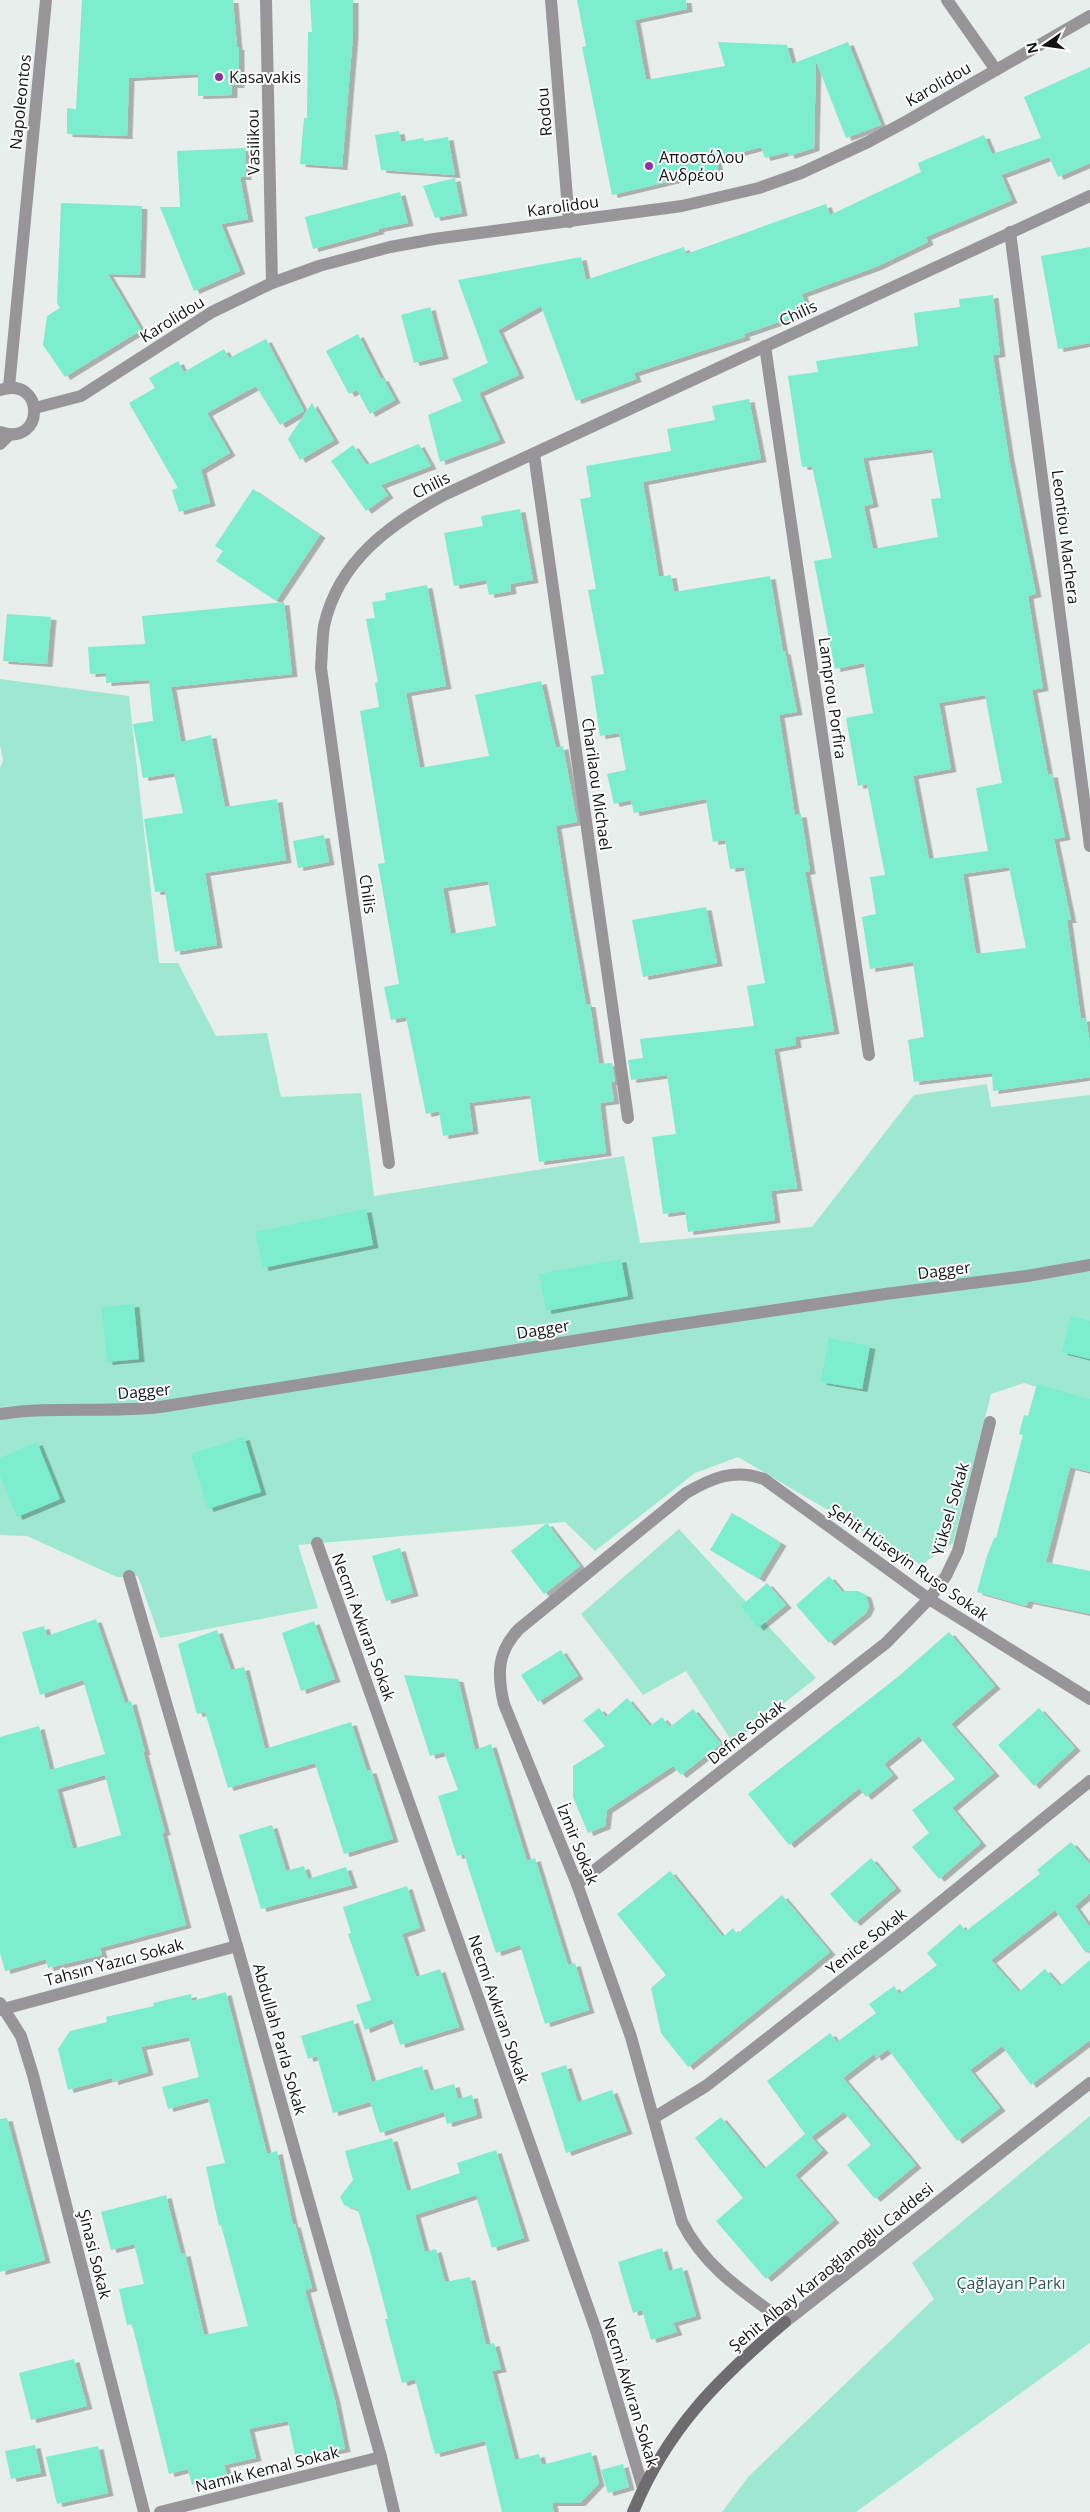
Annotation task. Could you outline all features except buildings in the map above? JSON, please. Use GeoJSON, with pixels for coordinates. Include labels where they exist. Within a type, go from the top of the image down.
{"type":"FeatureCollection","features":[{"type":"Feature","properties":{"kind":"street","name":"Napoleontos"},"geometry":{"type":"LineString","coordinates":[[35,408],[31,397],[21,389],[4,388],[46,0]]}},
{"type":"Feature","properties":{"kind":"street","name":"Vasilikou"},"geometry":{"type":"LineString","coordinates":[[266,0],[272,283]]}},
{"type":"Feature","properties":{"kind":"street","name":"Rodou"},"geometry":{"type":"LineString","coordinates":[[551,0],[569,222]]}},
{"type":"Feature","properties":{"kind":"street"},"geometry":{"type":"LineString","coordinates":[[947,0],[996,70]]}},
{"type":"Feature","properties":{"kind":"street","name":"Karolidou"},"geometry":{"type":"LineString","coordinates":[[35,408],[81,396],[212,312],[272,283],[319,266],[390,247],[434,239],[569,222],[722,198],[801,173],[868,142],[1090,16]]}},
{"type":"Feature","properties":{"kind":"street","name":"Chilis"},"geometry":{"type":"LineString","coordinates":[[389,1163],[321,668],[324,626],[346,573],[359,556],[388,529],[406,516],[446,494],[1090,196]]}},
{"type":"Feature","properties":{"kind":"street","name":"Leontiou Machera"},"geometry":{"type":"LineString","coordinates":[[1010,232],[1090,846]]}},
{"type":"Feature","properties":{"kind":"street","name":"Lamprou Porfira"},"geometry":{"type":"LineString","coordinates":[[765,346],[869,1055]]}},
{"type":"Feature","properties":{"kind":"street"},"geometry":{"type":"LineString","coordinates":[[3,437],[19,433],[28,428],[34,419],[35,408]]}},
{"type":"Feature","properties":{"kind":"street","name":"Charilaou Michael"},"geometry":{"type":"LineString","coordinates":[[534,454],[628,1118]]}},
{"type":"Feature","properties":{"kind":"street","name":"Dagger"},"geometry":{"type":"LineString","coordinates":[[0,1414],[59,1408],[132,1410],[160,1407],[661,1327],[1090,1265]]}},
{"type":"Feature","properties":{"kind":"street","name":"Yüksel Sokak"},"geometry":{"type":"LineString","coordinates":[[929,1599],[946,1576],[958,1551],[990,1422]]}},
{"type":"Feature","properties":{"kind":"street","name":"İzmir Sokak"},"geometry":{"type":"LineString","coordinates":[[764,1479],[751,1474],[725,1475],[703,1483],[686,1493],[519,1629],[508,1642],[502,1656],[500,1673],[504,1704],[577,1884],[632,2037],[655,2117],[674,2198],[691,2241],[718,2272],[785,2322]]}},
{"type":"Feature","properties":{"kind":"street","name":"Şehit Hüseyin Ruso Sokak"},"geometry":{"type":"LineString","coordinates":[[764,1479],[929,1599],[1090,1699]]}},
{"type":"Feature","properties":{"kind":"street","name":"Necmi Avkıran Sokak"},"geometry":{"type":"LineString","coordinates":[[317,1543],[596,2333],[643,2488]]}},
{"type":"Feature","properties":{"kind":"street","name":"Abdullah Parla Sokak"},"geometry":{"type":"LineString","coordinates":[[129,1576],[237,1946],[381,2457],[394,2512]]}},
{"type":"Feature","properties":{"kind":"street","name":"Defne Sokak"},"geometry":{"type":"LineString","coordinates":[[577,1884],[886,1643],[929,1599]]}},
{"type":"Feature","properties":{"kind":"street","name":"Yenice Sokak"},"geometry":{"type":"LineString","coordinates":[[655,2117],[706,2086],[901,1934],[1090,1781]]}},
{"type":"Feature","properties":{"kind":"street","name":"Tahsın Yazıcı Sokak"},"geometry":{"type":"LineString","coordinates":[[2,2007],[237,1946]]}},
{"type":"Feature","properties":{"kind":"street","name":"Şinasi Sokak"},"geometry":{"type":"LineString","coordinates":[[2,2007],[21,2036],[33,2076],[144,2512]]}},
{"type":"Feature","properties":{"kind":"street","name":"Şehit Albay Karaoğlanoğlu Caddesi"},"geometry":{"type":"LineString","coordinates":[[633,2512],[643,2488],[672,2439],[705,2396],[735,2364],[785,2322],[1090,2084]]}},
{"type":"Feature","properties":{"kind":"street","name":"Namık Kemal Sokak"},"geometry":{"type":"LineString","coordinates":[[160,2512],[381,2457]]}},
{"type":"Feature","properties":{"kind":"green space"},"geometry":{"type":"Polygon","coordinates":[[[0,679],[129,696],[159,963],[178,963],[216,1036],[267,1033],[281,1097],[361,1093],[374,1196],[624,1156],[640,1243],[812,1227],[914,1095],[987,1084],[991,1107],[1090,1095],[1090,1404],[1024,1383],[991,1394],[953,1543],[921,1565],[738,1457],[695,1473],[595,1551],[565,1522],[298,1545],[318,1608],[160,1638],[138,1576],[117,1577],[27,1536],[0,1535],[0,768],[3,761],[0,745],[0,679]]]}},
{"type":"Feature","properties":{"kind":"green space"},"geometry":{"type":"Polygon","coordinates":[[[679,1529],[816,1678],[733,1743],[686,1671],[643,1695],[581,1614],[679,1529]]]}},
{"type":"Feature","properties":{"kind":"green space","name":"Çağlayan Parkı"},"geometry":{"type":"Polygon","coordinates":[[[1090,2116],[1090,2343],[856,2512],[722,2512],[749,2476],[934,2299],[912,2263],[1090,2116]]]}},
{"type":"Feature","properties":{"kind":"place","name":"Kasavakis"},"geometry":{"type":"Point","coordinates":[219,77]}},
{"type":"Feature","properties":{"kind":"place","name":"Αποστόλου Ανδρέου"},"geometry":{"type":"Point","coordinates":[649,166]}}]}
